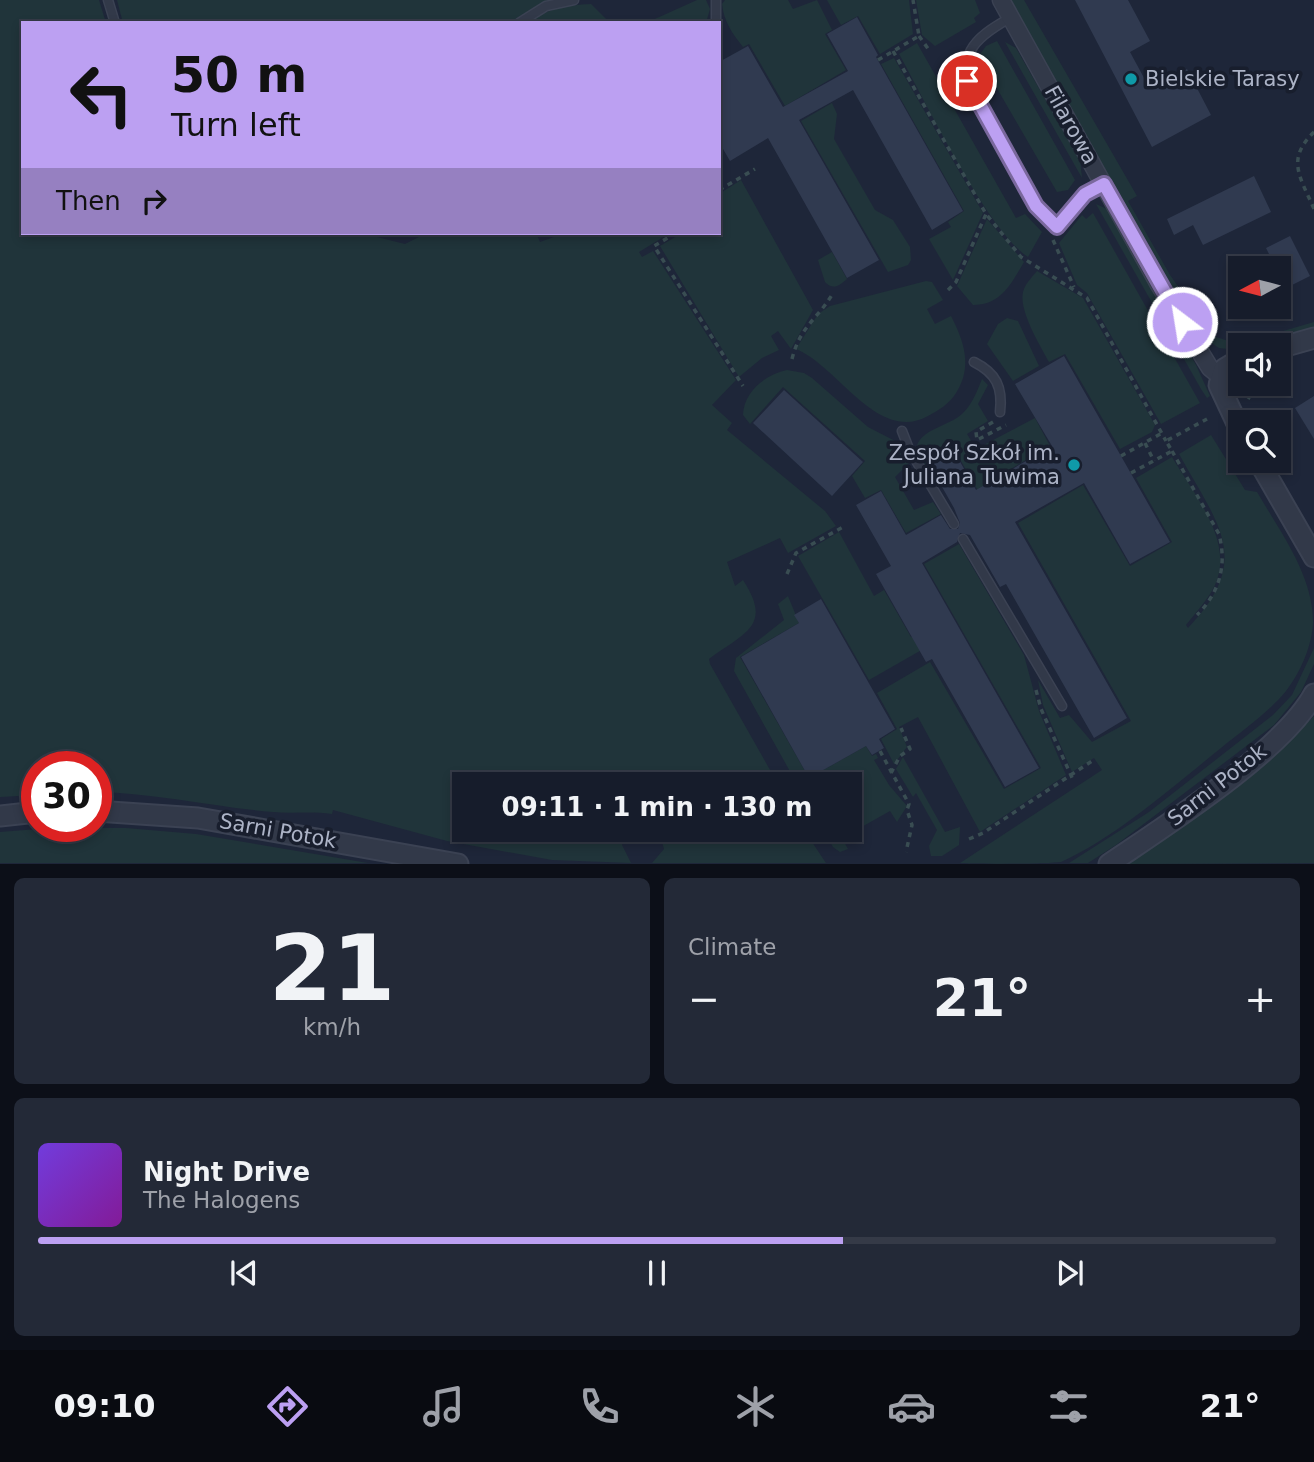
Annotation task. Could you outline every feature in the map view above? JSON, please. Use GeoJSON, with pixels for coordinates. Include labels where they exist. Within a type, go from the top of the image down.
{"type":"FeatureCollection","features":[{"type":"Feature","properties":{"kind":"street","name":"Filarowa"},"geometry":{"type":"LineString","coordinates":[[1000,0],[1179,318],[1210,368],[1220,376],[1221,393],[1230,410]]}},
{"type":"Feature","properties":{"kind":"street"},"geometry":{"type":"LineString","coordinates":[[1291,345],[1314,338]]}},
{"type":"Feature","properties":{"kind":"street"},"geometry":{"type":"LineString","coordinates":[[1220,376],[1228,367]]}},
{"type":"Feature","properties":{"kind":"street"},"geometry":{"type":"LineString","coordinates":[[1266,473],[1314,557]]}},
{"type":"Feature","properties":{"kind":"street","name":"Sarni Potok"},"geometry":{"type":"LineString","coordinates":[[1109,863],[1244,766],[1286,731],[1314,694]]}},
{"type":"Feature","properties":{"kind":"street","name":"Sarni Potok"},"geometry":{"type":"LineString","coordinates":[[112,812],[198,818],[458,863]]}},
{"type":"Feature","properties":{"kind":"street"},"geometry":{"type":"LineString","coordinates":[[0,816],[21,814]]}},
{"type":"Feature","properties":{"kind":"lane"},"geometry":{"type":"LineString","coordinates":[[108,0],[114,21]]}},
{"type":"Feature","properties":{"kind":"lane"},"geometry":{"type":"LineString","coordinates":[[522,21],[546,6],[574,0]]}},
{"type":"Feature","properties":{"kind":"lane"},"geometry":{"type":"LineString","coordinates":[[716,0],[716,21]]}},
{"type":"Feature","properties":{"kind":"lane"},"geometry":{"type":"LineString","coordinates":[[1010,18],[976,39],[965,67],[967,81],[1036,206],[1057,227],[1085,194],[1104,184]]}},
{"type":"Feature","properties":{"kind":"lane"},"geometry":{"type":"LineString","coordinates":[[974,362],[988,369],[1000,386],[1000,412]]}},
{"type":"Feature","properties":{"kind":"lane"},"geometry":{"type":"LineString","coordinates":[[902,431],[909,449],[954,524]]}},
{"type":"Feature","properties":{"kind":"lane"},"geometry":{"type":"LineString","coordinates":[[963,539],[1062,706]]}},
{"type":"Feature","properties":{"kind":"path"},"geometry":{"type":"LineString","coordinates":[[913,0],[919,36],[929,50]]}},
{"type":"Feature","properties":{"kind":"path"},"geometry":{"type":"LineString","coordinates":[[877,60],[919,36]]}},
{"type":"Feature","properties":{"kind":"path"},"geometry":{"type":"LineString","coordinates":[[893,51],[986,214],[1021,257],[1087,298],[1219,534],[1223,567],[1217,588],[1197,615]]}},
{"type":"Feature","properties":{"kind":"path"},"geometry":{"type":"LineString","coordinates":[[1314,132],[1299,149],[1297,163],[1314,209]]}},
{"type":"Feature","properties":{"kind":"path"},"geometry":{"type":"LineString","coordinates":[[721,189],[755,169]]}},
{"type":"Feature","properties":{"kind":"path"},"geometry":{"type":"LineString","coordinates":[[948,290],[956,282],[986,214]]}},
{"type":"Feature","properties":{"kind":"path"},"geometry":{"type":"LineString","coordinates":[[673,235],[654,246],[743,386]]}},
{"type":"Feature","properties":{"kind":"path"},"geometry":{"type":"LineString","coordinates":[[1051,236],[1075,289]]}},
{"type":"Feature","properties":{"kind":"path"},"geometry":{"type":"LineString","coordinates":[[792,359],[797,340],[833,293]]}},
{"type":"Feature","properties":{"kind":"path"},"geometry":{"type":"LineString","coordinates":[[1243,406],[1250,396]]}},
{"type":"Feature","properties":{"kind":"path"},"geometry":{"type":"LineString","coordinates":[[1000,412],[994,421],[976,432],[977,440],[1011,423]]}},
{"type":"Feature","properties":{"kind":"path"},"geometry":{"type":"LineString","coordinates":[[1166,441],[1207,419]]}},
{"type":"Feature","properties":{"kind":"path"},"geometry":{"type":"LineString","coordinates":[[1121,456],[1162,433]]}},
{"type":"Feature","properties":{"kind":"path"},"geometry":{"type":"LineString","coordinates":[[1145,443],[1154,461]]}},
{"type":"Feature","properties":{"kind":"path"},"geometry":{"type":"LineString","coordinates":[[1131,473],[1172,451]]}},
{"type":"Feature","properties":{"kind":"path"},"geometry":{"type":"LineString","coordinates":[[788,574],[796,553],[843,527]]}},
{"type":"Feature","properties":{"kind":"path"},"geometry":{"type":"LineString","coordinates":[[1031,657],[1041,709],[1074,782]]}},
{"type":"Feature","properties":{"kind":"path"},"geometry":{"type":"LineString","coordinates":[[891,774],[900,756],[910,749],[901,728]]}},
{"type":"Feature","properties":{"kind":"path"},"geometry":{"type":"LineString","coordinates":[[880,751],[909,804],[907,810],[912,825],[906,852]]}},
{"type":"Feature","properties":{"kind":"path"},"geometry":{"type":"LineString","coordinates":[[969,839],[983,833],[1092,761]]}},
{"type":"Feature","properties":{"kind":"shaded area"},"geometry":{"type":"Polygon","coordinates":[[[0,0],[99,0],[105,21],[21,21],[21,235],[372,235],[405,244],[423,235],[537,235],[540,242],[559,235],[667,235],[639,252],[642,257],[653,251],[736,380],[712,405],[732,423],[727,430],[825,511],[836,526],[788,553],[780,538],[727,562],[735,586],[743,580],[752,595],[755,618],[751,627],[709,659],[710,664],[771,772],[452,772],[452,842],[333,810],[332,814],[273,812],[112,793],[112,751],[21,751],[21,796],[0,797],[0,0]]]}},
{"type":"Feature","properties":{"kind":"shaded area"},"geometry":{"type":"Polygon","coordinates":[[[117,0],[548,0],[511,21],[122,21],[117,0]]]}},
{"type":"Feature","properties":{"kind":"shaded area"},"geometry":{"type":"Polygon","coordinates":[[[697,0],[706,0],[710,9],[707,21],[650,21],[697,0]]]}},
{"type":"Feature","properties":{"kind":"shaded area"},"geometry":{"type":"Polygon","coordinates":[[[725,0],[788,0],[793,9],[817,0],[832,30],[825,34],[846,70],[785,106],[749,44],[743,47],[729,27],[722,4],[725,0]]]}},
{"type":"Feature","properties":{"kind":"shaded area"},"geometry":{"type":"Polygon","coordinates":[[[827,0],[909,0],[913,34],[880,54],[858,16],[841,25],[827,0]]]}},
{"type":"Feature","properties":{"kind":"shaded area"},"geometry":{"type":"Polygon","coordinates":[[[916,0],[975,0],[980,13],[974,18],[976,22],[935,46],[922,35],[916,0]]]}},
{"type":"Feature","properties":{"kind":"shaded area"},"geometry":{"type":"Polygon","coordinates":[[[1011,0],[1024,0],[1137,196],[1128,201],[1170,275],[1213,336],[1228,341],[1228,349],[1219,348],[1202,337],[1165,279],[1011,0]]]}},
{"type":"Feature","properties":{"kind":"shaded area"},"geometry":{"type":"Polygon","coordinates":[[[591,4],[608,21],[530,21],[542,14],[573,5],[591,4]]]}},
{"type":"Feature","properties":{"kind":"shaded area"},"geometry":{"type":"Polygon","coordinates":[[[997,41],[1075,180],[1068,190],[1057,192],[984,66],[980,65],[978,57],[986,46],[997,41]]]}},
{"type":"Feature","properties":{"kind":"shaded area"},"geometry":{"type":"Polygon","coordinates":[[[1005,42],[1016,48],[1080,160],[1082,178],[1005,42]]]}},
{"type":"Feature","properties":{"kind":"shaded area"},"geometry":{"type":"Polygon","coordinates":[[[917,43],[1016,218],[1025,214],[1042,232],[1028,257],[994,220],[976,193],[899,54],[917,43]]]}},
{"type":"Feature","properties":{"kind":"shaded area"},"geometry":{"type":"Polygon","coordinates":[[[894,58],[983,213],[953,280],[929,239],[951,227],[948,222],[964,211],[881,64],[894,58]]]}},
{"type":"Feature","properties":{"kind":"shaded area"},"geometry":{"type":"Polygon","coordinates":[[[832,103],[837,114],[834,139],[875,210],[893,220],[910,247],[911,260],[908,265],[888,272],[801,121],[832,103]]]}},
{"type":"Feature","properties":{"kind":"shaded area"},"geometry":{"type":"Polygon","coordinates":[[[741,180],[813,310],[791,349],[778,331],[771,336],[779,350],[762,358],[739,377],[660,246],[679,235],[721,235],[721,193],[741,180]]]}},
{"type":"Feature","properties":{"kind":"shaded area"},"geometry":{"type":"Polygon","coordinates":[[[1096,204],[1107,209],[1196,365],[1210,396],[1207,398],[1201,389],[1096,204]]]}},
{"type":"Feature","properties":{"kind":"shaded area"},"geometry":{"type":"Polygon","coordinates":[[[1093,213],[1200,403],[1161,424],[1087,293],[1077,285],[1059,243],[1082,215],[1086,219],[1093,213]]]}},
{"type":"Feature","properties":{"kind":"shaded area"},"geometry":{"type":"Polygon","coordinates":[[[987,219],[1024,262],[1004,292],[991,301],[973,305],[957,286],[987,219]]]}},
{"type":"Feature","properties":{"kind":"shaded area"},"geometry":{"type":"Polygon","coordinates":[[[832,252],[847,279],[834,287],[825,282],[818,260],[832,252]]]}},
{"type":"Feature","properties":{"kind":"shaded area"},"geometry":{"type":"Polygon","coordinates":[[[1037,271],[1083,298],[1155,425],[1152,432],[1120,449],[1065,354],[1049,362],[1030,327],[1023,306],[1024,289],[1037,271]]]}},
{"type":"Feature","properties":{"kind":"shaded area"},"geometry":{"type":"Polygon","coordinates":[[[926,281],[932,282],[943,300],[927,309],[935,324],[951,316],[965,354],[964,374],[953,397],[928,416],[910,422],[892,420],[875,412],[812,358],[796,349],[818,314],[830,306],[926,281]]]}},
{"type":"Feature","properties":{"kind":"shaded area"},"geometry":{"type":"Polygon","coordinates":[[[1007,318],[1018,321],[1039,366],[1013,381],[987,344],[998,324],[1007,318]]]}},
{"type":"Feature","properties":{"kind":"shaded area"},"geometry":{"type":"Polygon","coordinates":[[[1314,322],[1314,328],[1291,335],[1276,333],[1314,322]]]}},
{"type":"Feature","properties":{"kind":"shaded area"},"geometry":{"type":"Polygon","coordinates":[[[787,370],[804,373],[812,378],[868,427],[897,442],[909,463],[895,477],[914,510],[933,502],[941,514],[906,533],[881,490],[865,498],[852,476],[865,461],[783,387],[750,424],[743,415],[747,399],[757,385],[787,370]]]}},
{"type":"Feature","properties":{"kind":"shaded area"},"geometry":{"type":"Polygon","coordinates":[[[982,379],[988,385],[978,404],[988,421],[967,434],[976,449],[1035,418],[1050,446],[990,481],[993,487],[980,494],[954,449],[923,466],[916,449],[923,436],[963,413],[982,379]]]}},
{"type":"Feature","properties":{"kind":"shaded area"},"geometry":{"type":"Polygon","coordinates":[[[1211,435],[1228,462],[1228,473],[1234,473],[1245,490],[1257,492],[1294,554],[1308,588],[1313,623],[1308,650],[1296,676],[1279,699],[1255,721],[1144,810],[1081,852],[1061,862],[960,863],[1102,770],[1094,758],[1072,772],[1043,705],[1038,680],[1060,718],[1069,715],[1092,742],[1131,721],[1018,523],[1083,485],[1130,566],[1172,542],[1136,478],[1172,457],[1209,518],[1220,552],[1220,568],[1215,585],[1186,625],[1188,628],[1208,604],[1220,582],[1224,561],[1223,542],[1216,522],[1179,454],[1211,435]]]}},
{"type":"Feature","properties":{"kind":"shaded area"},"geometry":{"type":"Polygon","coordinates":[[[839,532],[874,596],[884,590],[911,637],[918,634],[925,648],[869,680],[798,556],[839,532]]]}},
{"type":"Feature","properties":{"kind":"shaded area"},"geometry":{"type":"Polygon","coordinates":[[[959,544],[1024,655],[1039,711],[1066,775],[980,832],[918,717],[899,727],[907,747],[894,764],[881,739],[897,729],[877,693],[930,662],[1004,789],[1041,768],[924,564],[959,544]]]}},
{"type":"Feature","properties":{"kind":"shaded area"},"geometry":{"type":"Polygon","coordinates":[[[788,596],[799,623],[740,657],[806,772],[790,772],[734,671],[736,658],[784,620],[778,604],[788,596]]]}},
{"type":"Feature","properties":{"kind":"shaded area"},"geometry":{"type":"Polygon","coordinates":[[[1314,648],[1314,664],[1301,692],[1274,725],[1116,845],[1088,863],[1069,863],[1149,812],[1273,715],[1292,695],[1314,648]]]}},
{"type":"Feature","properties":{"kind":"shaded area"},"geometry":{"type":"Polygon","coordinates":[[[1314,716],[1314,863],[1128,864],[1277,753],[1314,716]]]}},
{"type":"Feature","properties":{"kind":"shaded area"},"geometry":{"type":"Polygon","coordinates":[[[866,746],[872,756],[876,754],[878,758],[874,760],[889,785],[907,806],[897,822],[890,811],[862,827],[862,772],[820,772],[866,746]]]}},
{"type":"Feature","properties":{"kind":"shaded area"},"geometry":{"type":"Polygon","coordinates":[[[903,757],[945,832],[960,827],[959,845],[942,856],[931,856],[929,846],[937,830],[916,793],[913,797],[896,769],[903,757]]]}},
{"type":"Feature","properties":{"kind":"shaded area"},"geometry":{"type":"Polygon","coordinates":[[[112,828],[126,828],[196,834],[368,863],[0,863],[0,832],[21,830],[21,842],[112,842],[112,828]]]}},
{"type":"Feature","properties":{"kind":"shaded area"},"geometry":{"type":"Polygon","coordinates":[[[453,842],[623,842],[622,845],[631,863],[552,860],[453,842]]]}},
{"type":"Feature","properties":{"kind":"shaded area"},"geometry":{"type":"Polygon","coordinates":[[[662,842],[812,842],[826,863],[652,863],[664,849],[662,842]]]}},
{"type":"Feature","properties":{"kind":"shaded area"},"geometry":{"type":"Polygon","coordinates":[[[830,842],[844,842],[848,849],[840,852],[830,842]]]}},
{"type":"Feature","properties":{"kind":"building","name":"Bielskie Tarasy"},"geometry":{"type":"Polygon","coordinates":[[[1075,0],[1128,0],[1150,41],[1130,52],[1150,89],[1187,69],[1211,115],[1152,147],[1075,0]]]}},
{"type":"Feature","properties":{"kind":"building"},"geometry":{"type":"Polygon","coordinates":[[[857,17],[878,55],[876,57],[963,211],[932,230],[853,90],[799,120],[879,260],[847,278],[768,138],[730,161],[721,145],[721,61],[748,46],[783,107],[848,71],[827,34],[857,17]]]}},
{"type":"Feature","properties":{"kind":"building"},"geometry":{"type":"Polygon","coordinates":[[[1254,176],[1271,212],[1203,245],[1193,225],[1174,235],[1167,219],[1254,176]]]}},
{"type":"Feature","properties":{"kind":"building"},"geometry":{"type":"Polygon","coordinates":[[[1290,236],[1310,276],[1292,285],[1292,256],[1270,256],[1266,248],[1290,236]]]}},
{"type":"Feature","properties":{"kind":"building"},"geometry":{"type":"Polygon","coordinates":[[[1064,356],[1170,542],[1130,564],[1084,483],[1015,522],[1127,718],[1094,738],[1006,584],[1000,587],[970,535],[960,533],[957,542],[922,563],[1039,768],[1005,787],[932,659],[926,662],[876,574],[891,566],[856,505],[881,491],[906,535],[941,515],[950,529],[958,529],[960,523],[954,508],[929,464],[954,451],[976,490],[1052,446],[1015,384],[1064,356]]]}},
{"type":"Feature","properties":{"kind":"building"},"geometry":{"type":"Polygon","coordinates":[[[784,390],[863,462],[832,496],[753,423],[784,390]]]}},
{"type":"Feature","properties":{"kind":"building"},"geometry":{"type":"Polygon","coordinates":[[[1314,396],[1314,439],[1295,408],[1314,396]]]}},
{"type":"Feature","properties":{"kind":"building"},"geometry":{"type":"Polygon","coordinates":[[[821,599],[895,729],[879,739],[884,748],[872,755],[866,746],[820,772],[806,772],[741,657],[799,623],[794,615],[821,599]]]}},
{"type":"Feature","properties":{"kind":"place","name":"Bielskie Tarasy"},"geometry":{"type":"Point","coordinates":[1131,79]}},
{"type":"Feature","properties":{"kind":"place","name":"Zespół Szkół im. Juliana Tuwima"},"geometry":{"type":"Point","coordinates":[1074,465]}},
{"type":"Feature","properties":{"kind":"route"},"geometry":{"type":"LineString","coordinates":[[967,81],[1036,206],[1057,227],[1085,194],[1104,184],[1182,322]]}}]}
